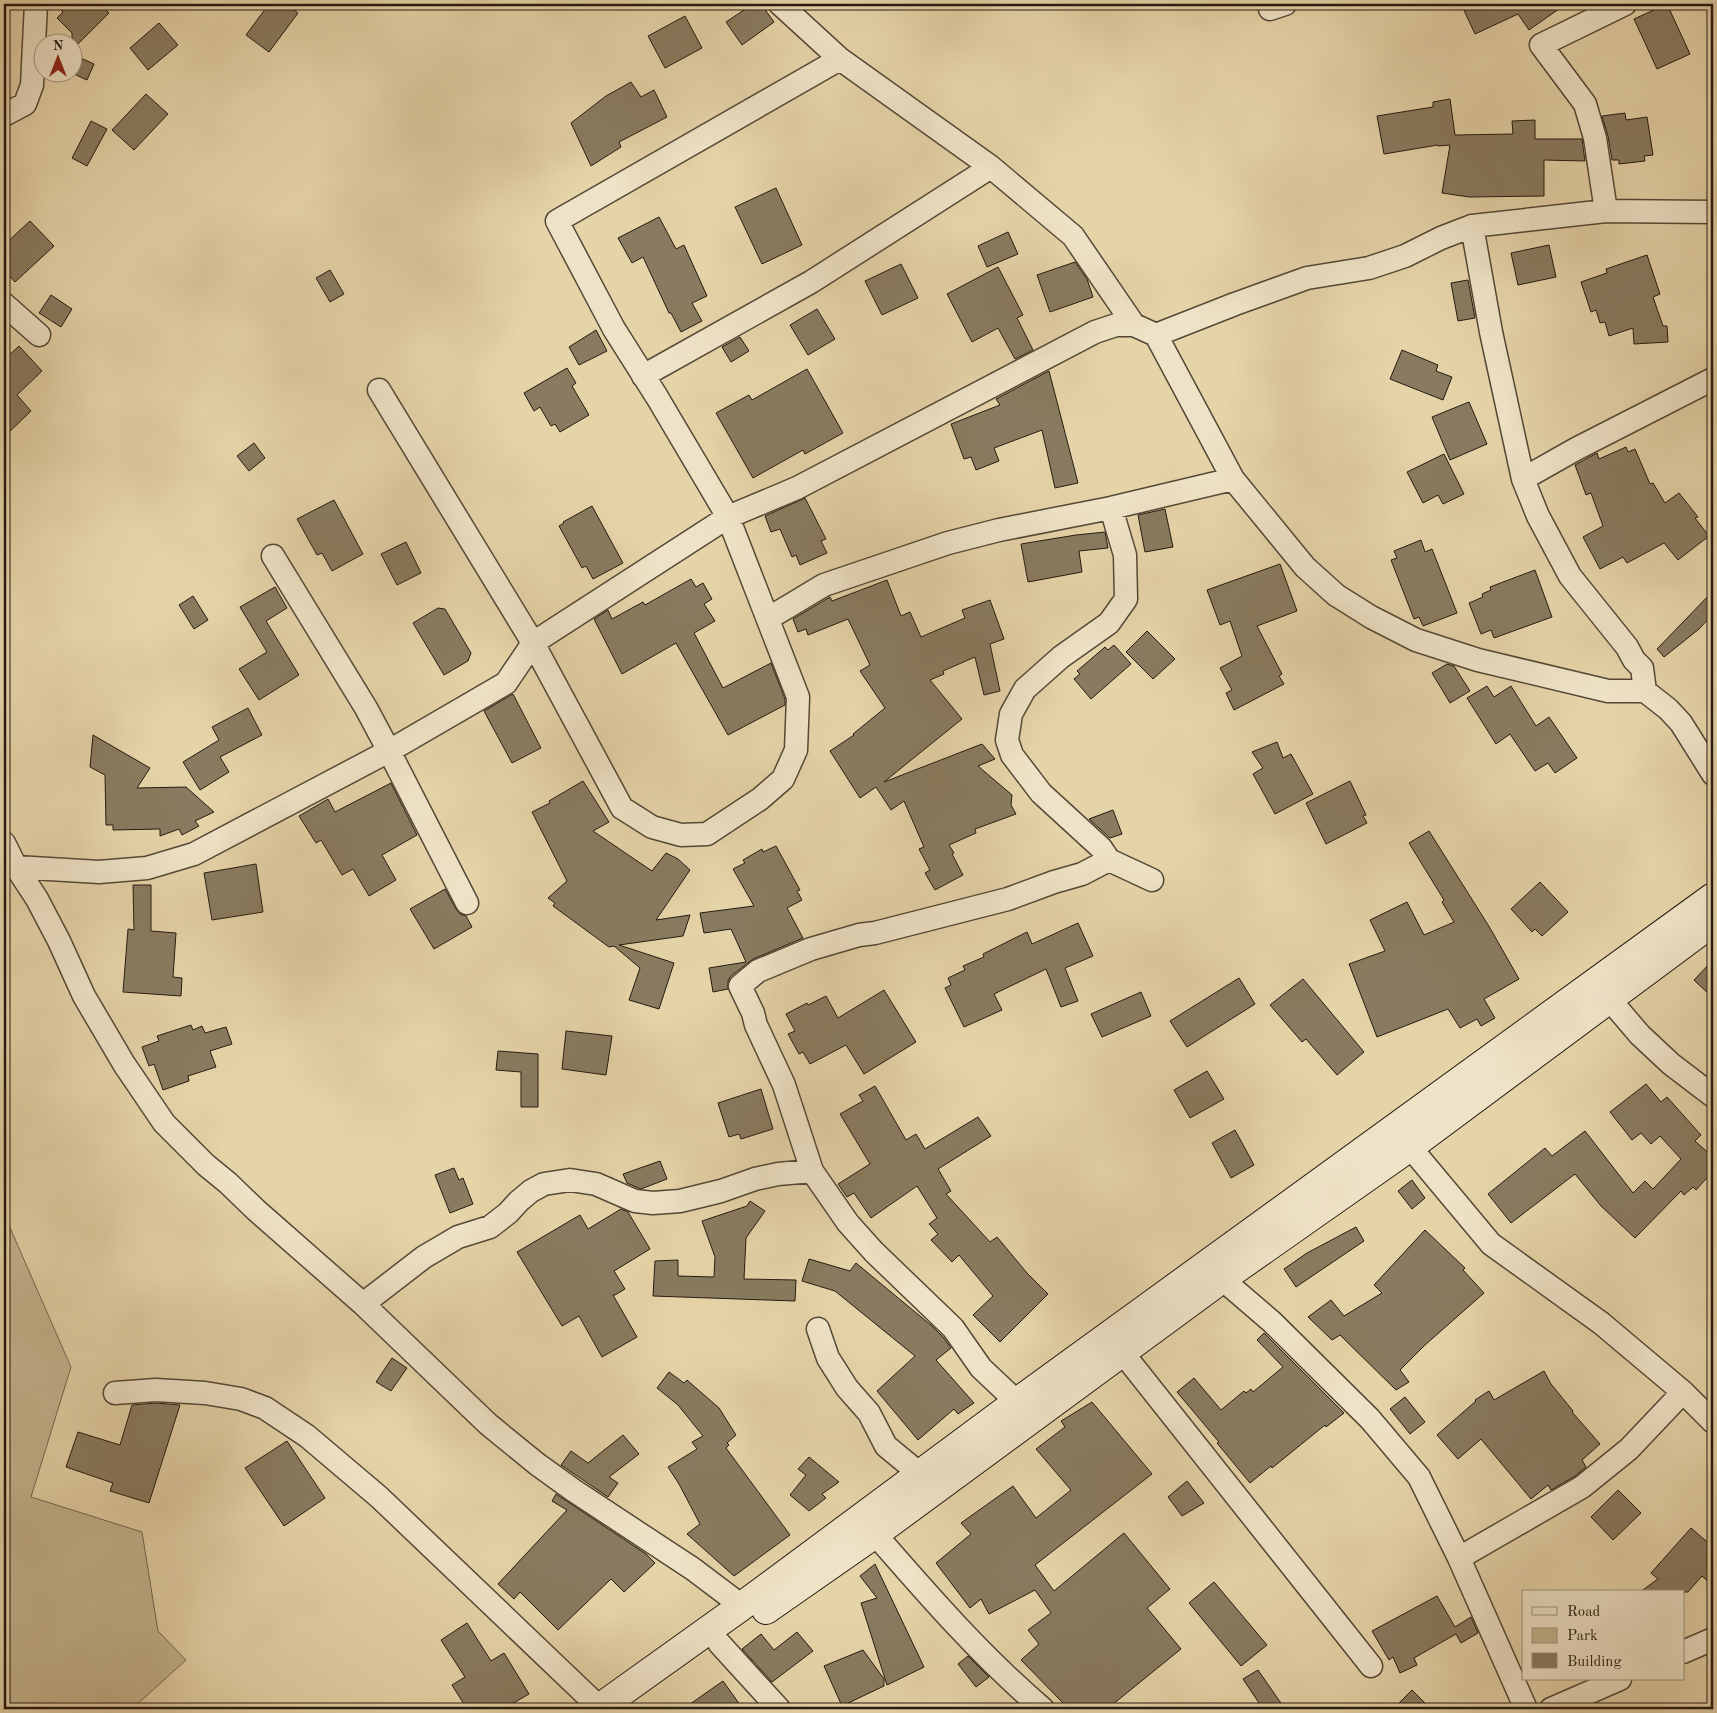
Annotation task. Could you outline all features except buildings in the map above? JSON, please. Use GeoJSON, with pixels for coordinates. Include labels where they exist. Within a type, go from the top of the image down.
{"type":"FeatureCollection","features":[{"type":"Feature","properties":{"kind":"main road"},"geometry":{"type":"LineString","coordinates":[[599,1709],[742,1606],[1017,1402],[1713,897]]}},
{"type":"Feature","properties":{"kind":"main road"},"geometry":{"type":"LineString","coordinates":[[627,1709],[875,1534],[1222,1279],[1410,1147],[1713,922]]}},
{"type":"Feature","properties":{"kind":"street"},"geometry":{"type":"LineString","coordinates":[[4,115],[25,104],[32,85],[36,4]]}},
{"type":"Feature","properties":{"kind":"street"},"geometry":{"type":"LineString","coordinates":[[780,4],[840,59],[990,167],[1073,236],[1134,325]]}},
{"type":"Feature","properties":{"kind":"street"},"geometry":{"type":"LineString","coordinates":[[1606,211],[1595,138],[1585,104],[1541,45],[1625,4]]}},
{"type":"Feature","properties":{"kind":"street"},"geometry":{"type":"LineString","coordinates":[[379,390],[533,643],[622,808],[652,827],[681,835],[707,834],[760,799],[783,779],[796,750],[798,696],[728,517],[614,330],[558,221],[840,59]]}},
{"type":"Feature","properties":{"kind":"street"},"geometry":{"type":"LineString","coordinates":[[643,376],[811,282],[990,167]]}},
{"type":"Feature","properties":{"kind":"street"},"geometry":{"type":"LineString","coordinates":[[1156,335],[1307,278],[1369,268],[1405,256],[1472,226],[1606,211],[1713,212]]}},
{"type":"Feature","properties":{"kind":"street"},"geometry":{"type":"LineString","coordinates":[[1472,226],[1523,479],[1538,516],[1570,576],[1642,668],[1645,691]]}},
{"type":"Feature","properties":{"kind":"street"},"geometry":{"type":"LineString","coordinates":[[4,304],[39,335]]}},
{"type":"Feature","properties":{"kind":"street"},"geometry":{"type":"LineString","coordinates":[[16,868],[99,872],[147,868],[194,854],[389,752],[506,683],[533,643],[728,517],[797,488],[1095,332],[1116,325],[1134,325],[1156,335],[1233,478],[1305,567],[1336,595],[1371,617],[1416,640],[1478,660],[1608,691],[1645,691],[1668,709],[1681,723],[1713,774]]}},
{"type":"Feature","properties":{"kind":"street"},"geometry":{"type":"LineString","coordinates":[[1523,479],[1576,448],[1713,379]]}},
{"type":"Feature","properties":{"kind":"street"},"geometry":{"type":"LineString","coordinates":[[768,618],[824,585],[948,543],[1000,530],[1111,508],[1233,478]]}},
{"type":"Feature","properties":{"kind":"street"},"geometry":{"type":"LineString","coordinates":[[1111,508],[1125,555],[1126,599],[1109,623],[1061,657],[1025,689],[1012,714],[1007,740],[1012,754],[1041,793],[1101,848],[1109,860],[1152,880]]}},
{"type":"Feature","properties":{"kind":"street"},"geometry":{"type":"LineString","coordinates":[[273,556],[366,708],[467,903]]}},
{"type":"Feature","properties":{"kind":"street"},"geometry":{"type":"LineString","coordinates":[[4,843],[16,868],[41,907],[84,996],[124,1064],[164,1123],[206,1165],[363,1304],[488,1424],[573,1490],[693,1569],[742,1606]]}},
{"type":"Feature","properties":{"kind":"street"},"geometry":{"type":"LineString","coordinates":[[1017,1402],[981,1368],[953,1328],[874,1252],[848,1223],[812,1171],[784,1085],[740,986],[758,971],[811,949],[859,935],[875,933],[1008,899],[1082,874],[1109,860]]}},
{"type":"Feature","properties":{"kind":"street"},"geometry":{"type":"LineString","coordinates":[[1610,1000],[1640,1035],[1671,1064],[1713,1096]]}},
{"type":"Feature","properties":{"kind":"street"},"geometry":{"type":"LineString","coordinates":[[1410,1147],[1492,1244],[1601,1323],[1683,1392],[1713,1422]]}},
{"type":"Feature","properties":{"kind":"street"},"geometry":{"type":"LineString","coordinates":[[363,1304],[424,1257],[458,1237],[490,1227],[531,1191],[544,1184],[570,1180],[596,1184],[634,1201],[653,1203],[680,1201],[778,1174],[812,1171]]}},
{"type":"Feature","properties":{"kind":"street"},"geometry":{"type":"LineString","coordinates":[[1222,1279],[1272,1322],[1370,1419],[1419,1477],[1459,1558],[1526,1709]]}},
{"type":"Feature","properties":{"kind":"street"},"geometry":{"type":"LineString","coordinates":[[818,1329],[828,1358],[847,1388],[868,1413],[886,1446],[920,1474]]}},
{"type":"Feature","properties":{"kind":"street"},"geometry":{"type":"LineString","coordinates":[[1122,1352],[1371,1666]]}},
{"type":"Feature","properties":{"kind":"street"},"geometry":{"type":"LineString","coordinates":[[115,1393],[156,1390],[205,1393],[241,1399],[265,1408],[307,1436],[379,1497],[599,1709]]}},
{"type":"Feature","properties":{"kind":"street"},"geometry":{"type":"LineString","coordinates":[[1459,1558],[1582,1487],[1629,1450],[1683,1392]]}},
{"type":"Feature","properties":{"kind":"street"},"geometry":{"type":"LineString","coordinates":[[875,1534],[940,1609],[982,1653],[1043,1709]]}},
{"type":"Feature","properties":{"kind":"street"},"geometry":{"type":"LineString","coordinates":[[1684,1652],[1713,1639]]}},
{"type":"Feature","properties":{"kind":"street"},"geometry":{"type":"LineString","coordinates":[[719,1643],[779,1709]]}},
{"type":"Feature","properties":{"kind":"street"},"geometry":{"type":"LineString","coordinates":[[1551,1709],[1618,1680]]}},
{"type":"Feature","properties":{"kind":"green space"},"geometry":{"type":"Polygon","coordinates":[[[4,1214],[71,1367],[31,1497],[142,1532],[158,1631],[186,1660],[132,1709],[4,1709],[4,1214]]]}}]}
